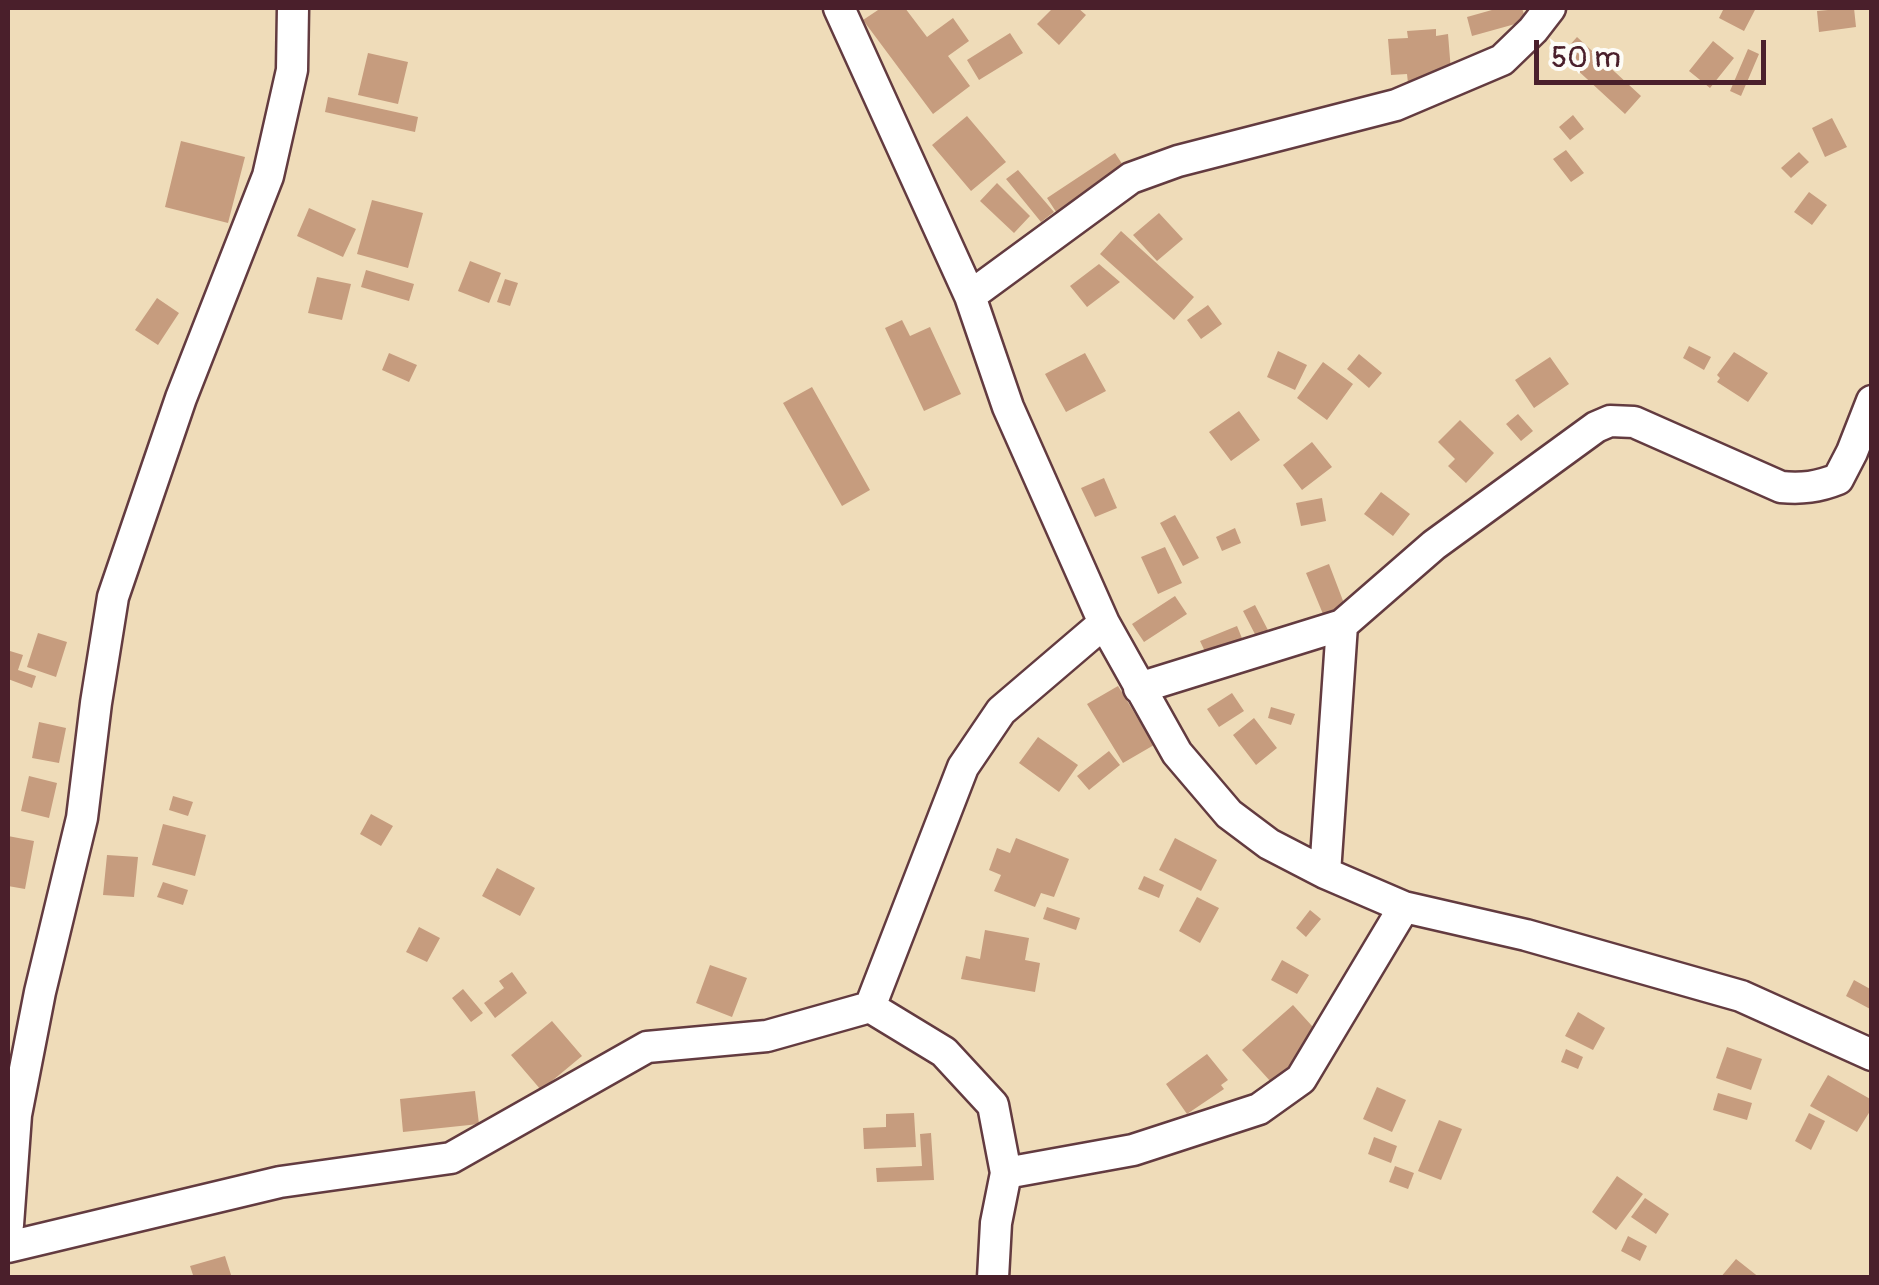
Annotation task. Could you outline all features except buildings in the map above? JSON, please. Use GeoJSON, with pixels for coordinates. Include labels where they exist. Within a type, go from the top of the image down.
{"type":"FeatureCollection","features":[{"type":"Feature","properties":{"kind":"street"},"geometry":{"type":"LineString","coordinates":[[8,1225],[16,1115],[40,992],[82,818],[113,597],[181,398],[268,176],[292,70],[292,8]]}},
{"type":"Feature","properties":{"kind":"street"},"geometry":{"type":"LineString","coordinates":[[839,8],[970,296],[1008,406],[1104,623],[1177,753],[1229,814],[1269,844],[1404,906],[1526,935],[1741,996],[1872,1055]]}},
{"type":"Feature","properties":{"kind":"street"},"geometry":{"type":"LineString","coordinates":[[970,296],[1131,178],[1178,161],[1396,105],[1502,60],[1550,8]]}},
{"type":"Feature","properties":{"kind":"street"},"geometry":{"type":"LineString","coordinates":[[1139,688],[1342,625],[1434,544],[1596,427],[1610,421],[1634,422],[1781,487],[1798,489],[1838,479],[1872,401]]}},
{"type":"Feature","properties":{"kind":"street"},"geometry":{"type":"LineString","coordinates":[[870,1007],[963,767],[1001,711],[1104,623]]}},
{"type":"Feature","properties":{"kind":"street"},"geometry":{"type":"LineString","coordinates":[[1326,873],[1342,625]]}},
{"type":"Feature","properties":{"kind":"street"},"geometry":{"type":"LineString","coordinates":[[1006,1173],[1133,1150],[1259,1109],[1301,1079],[1404,906]]}},
{"type":"Feature","properties":{"kind":"street"},"geometry":{"type":"LineString","coordinates":[[8,1247],[280,1182],[451,1158],[647,1048],[767,1036],[870,1007],[944,1052],[993,1106],[1006,1173],[996,1224],[993,1278]]}}]}
